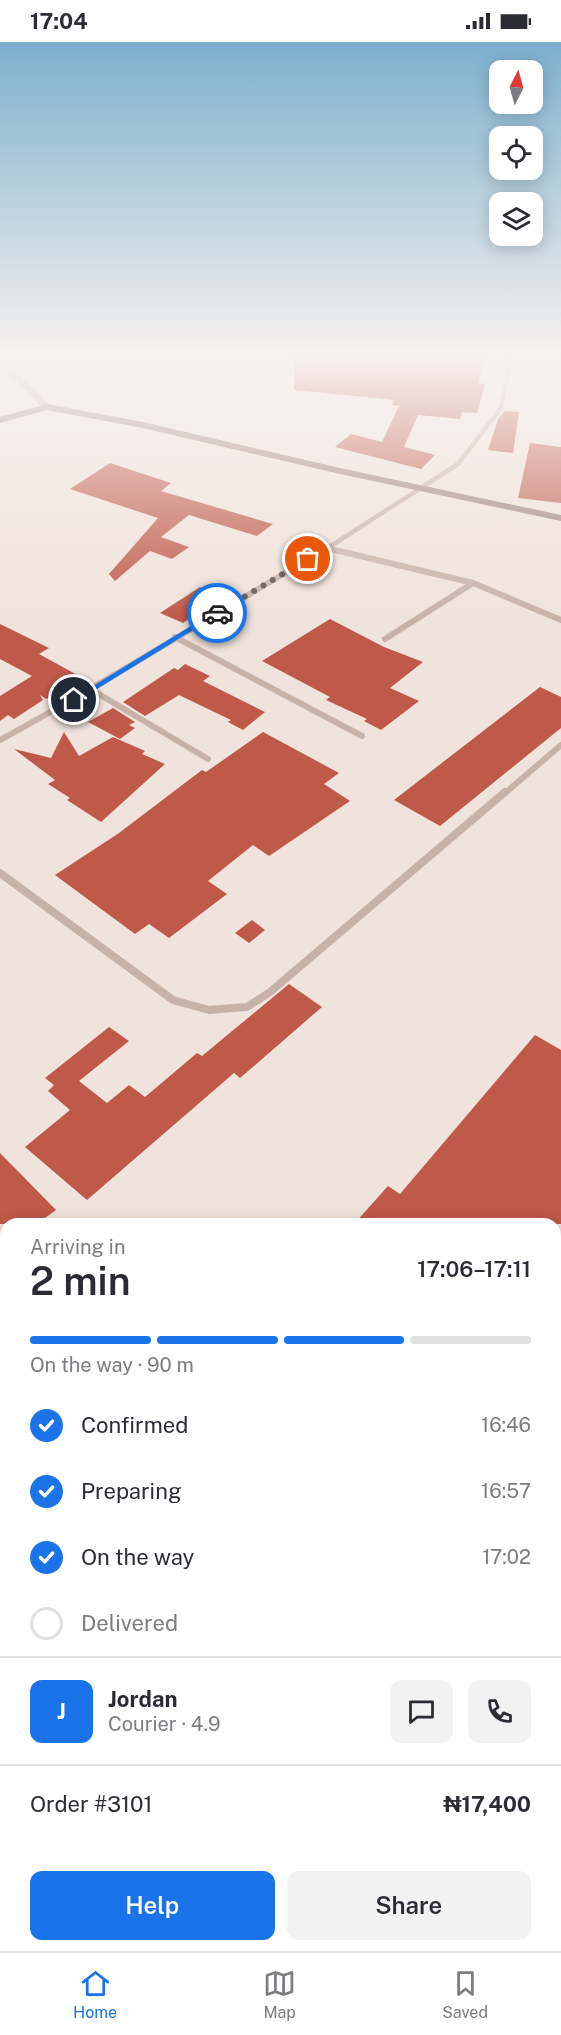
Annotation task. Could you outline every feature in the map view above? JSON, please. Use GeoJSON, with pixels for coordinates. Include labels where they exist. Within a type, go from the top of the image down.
{"type":"FeatureCollection","features":[{"type":"Feature","properties":{"kind":"street"},"geometry":{"type":"LineString","coordinates":[[226,444],[561,518]]}},
{"type":"Feature","properties":{"kind":"lane"},"geometry":{"type":"LineString","coordinates":[[0,740],[92,690],[175,637],[422,489],[458,464],[473,444]]}},
{"type":"Feature","properties":{"kind":"lane"},"geometry":{"type":"LineString","coordinates":[[327,548],[473,583],[561,620]]}},
{"type":"Feature","properties":{"kind":"lane"},"geometry":{"type":"LineString","coordinates":[[385,639],[473,583]]}},
{"type":"Feature","properties":{"kind":"lane"},"geometry":{"type":"LineString","coordinates":[[175,637],[362,736]]}},
{"type":"Feature","properties":{"kind":"lane"},"geometry":{"type":"LineString","coordinates":[[92,690],[208,759]]}},
{"type":"Feature","properties":{"kind":"lane"},"geometry":{"type":"LineString","coordinates":[[0,873],[173,1000],[209,1010],[247,1007],[270,992],[561,745]]}},
{"type":"Feature","properties":{"kind":"building"},"geometry":{"type":"Polygon","coordinates":[[[339,444],[405,444],[404,447],[435,455],[421,469],[335,447],[339,444]]]}},
{"type":"Feature","properties":{"kind":"building"},"geometry":{"type":"Polygon","coordinates":[[[490,444],[514,444],[513,453],[488,450],[490,444]]]}},
{"type":"Feature","properties":{"kind":"building"},"geometry":{"type":"Polygon","coordinates":[[[530,444],[561,447],[561,503],[518,498],[530,444]]]}},
{"type":"Feature","properties":{"kind":"building"},"geometry":{"type":"Polygon","coordinates":[[[110,463],[171,483],[161,491],[273,524],[257,536],[189,515],[161,537],[189,547],[172,559],[150,551],[115,581],[109,574],[158,518],[70,489],[110,463]]]}},
{"type":"Feature","properties":{"kind":"building"},"geometry":{"type":"Polygon","coordinates":[[[200,587],[222,597],[183,623],[160,613],[200,587]]]}},
{"type":"Feature","properties":{"kind":"building"},"geometry":{"type":"Polygon","coordinates":[[[330,619],[384,647],[423,662],[390,688],[419,701],[381,730],[364,721],[367,719],[326,700],[330,697],[262,661],[330,619]]]}},
{"type":"Feature","properties":{"kind":"building"},"geometry":{"type":"Polygon","coordinates":[[[0,624],[49,648],[39,654],[81,677],[46,699],[40,695],[43,700],[14,719],[8,715],[0,721],[0,696],[32,676],[0,659],[0,624]]]}},
{"type":"Feature","properties":{"kind":"building"},"geometry":{"type":"Polygon","coordinates":[[[185,664],[210,676],[203,681],[265,712],[243,730],[228,722],[231,720],[179,695],[145,716],[123,702],[174,668],[178,670],[185,664]]]}},
{"type":"Feature","properties":{"kind":"building"},"geometry":{"type":"Polygon","coordinates":[[[540,687],[561,697],[561,728],[440,826],[394,800],[540,687]]]}},
{"type":"Feature","properties":{"kind":"building"},"geometry":{"type":"Polygon","coordinates":[[[113,708],[135,722],[129,725],[135,728],[120,739],[88,722],[113,708]]]}},
{"type":"Feature","properties":{"kind":"building"},"geometry":{"type":"Polygon","coordinates":[[[64,732],[79,756],[113,737],[145,751],[142,754],[165,764],[101,822],[67,800],[70,798],[48,784],[55,780],[14,749],[51,758],[64,732]]]}},
{"type":"Feature","properties":{"kind":"building"},"geometry":{"type":"Polygon","coordinates":[[[263,732],[339,773],[324,784],[350,801],[269,856],[253,845],[208,881],[227,894],[169,938],[149,924],[135,934],[55,875],[119,833],[202,770],[206,772],[263,732]]]}},
{"type":"Feature","properties":{"kind":"building"},"geometry":{"type":"Polygon","coordinates":[[[252,920],[265,930],[249,943],[235,933],[252,920]]]}},
{"type":"Feature","properties":{"kind":"building"},"geometry":{"type":"Polygon","coordinates":[[[289,984],[322,1007],[240,1078],[234,1073],[87,1200],[25,1147],[70,1110],[48,1091],[54,1085],[45,1078],[109,1027],[129,1041],[79,1081],[107,1103],[129,1085],[145,1097],[197,1053],[202,1056],[289,984]]]}},
{"type":"Feature","properties":{"kind":"building"},"geometry":{"type":"Polygon","coordinates":[[[535,1035],[561,1050],[561,1218],[359,1218],[388,1186],[400,1194],[535,1035]]]}},
{"type":"Feature","properties":{"kind":"building"},"geometry":{"type":"Polygon","coordinates":[[[0,1153],[56,1210],[45,1218],[0,1218],[0,1153]]]}},
{"type":"Feature","properties":{"kind":"way so far"},"geometry":{"type":"LineString","coordinates":[[217,613],[308,559]]}},
{"type":"Feature","properties":{"kind":"route"},"geometry":{"type":"LineString","coordinates":[[74,700],[217,613]]}}]}
